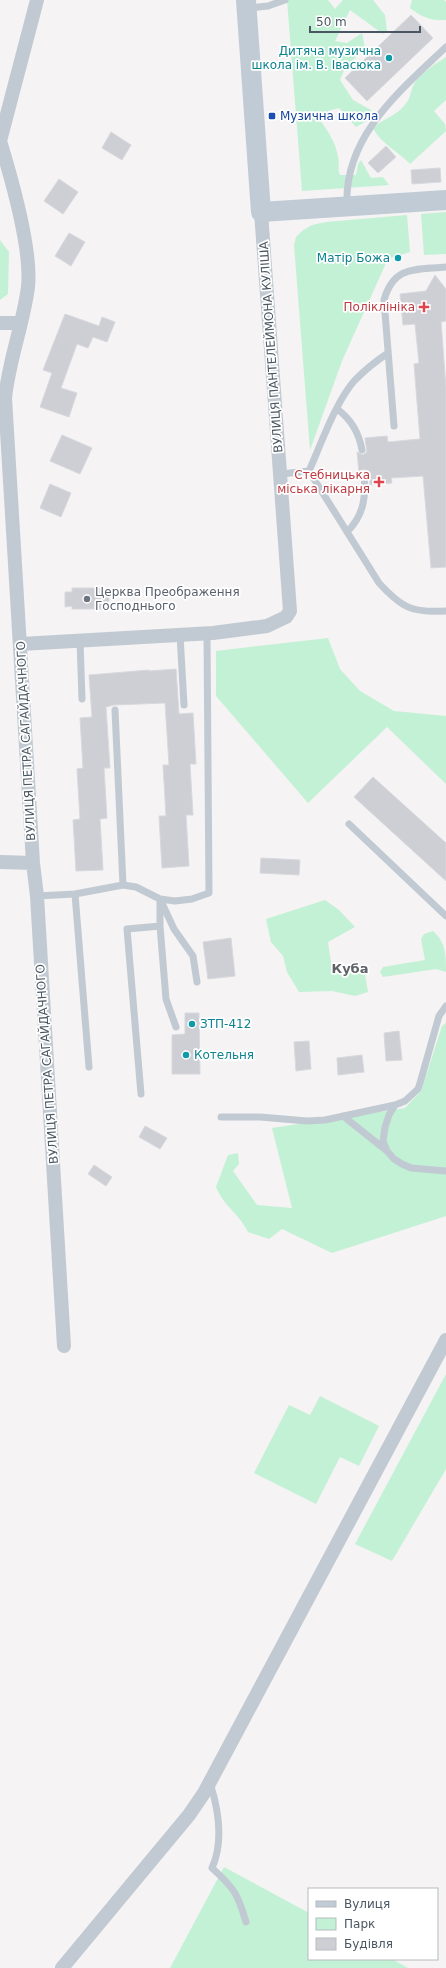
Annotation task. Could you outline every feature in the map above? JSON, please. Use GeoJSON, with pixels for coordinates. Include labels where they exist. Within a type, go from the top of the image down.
{"type":"FeatureCollection","features":[{"type":"Feature","properties":{"kind":"street"},"geometry":{"type":"LineString","coordinates":[[0,141],[38,0]]}},
{"type":"Feature","properties":{"kind":"street","name":"ВУЛИЦЯ ПАНТЕЛЕЙМОНА КУЛІША"},"geometry":{"type":"LineString","coordinates":[[21,644],[207,634],[267,626],[286,617],[290,611],[246,4]]}},
{"type":"Feature","properties":{"kind":"street","name":"ВУЛИЦЯ ПЕТРА САГАЙДАЧНОГО"},"geometry":{"type":"LineString","coordinates":[[0,141],[20,221],[28,267],[28,286],[7,382],[5,398],[64,1346]]}},
{"type":"Feature","properties":{"kind":"street"},"geometry":{"type":"LineString","coordinates":[[261,212],[446,200]]}},
{"type":"Feature","properties":{"kind":"street"},"geometry":{"type":"LineString","coordinates":[[0,323],[21,323]]}},
{"type":"Feature","properties":{"kind":"street"},"geometry":{"type":"LineString","coordinates":[[0,862],[33,864]]}},
{"type":"Feature","properties":{"kind":"street"},"geometry":{"type":"LineString","coordinates":[[62,1968],[188,1815],[210,1783],[446,1340]]}},
{"type":"Feature","properties":{"kind":"lane"},"geometry":{"type":"LineString","coordinates":[[246,4],[268,6],[285,0]]}},
{"type":"Feature","properties":{"kind":"lane"},"geometry":{"type":"LineString","coordinates":[[347,206],[348,175],[354,157],[364,136],[388,104],[446,47]]}},
{"type":"Feature","properties":{"kind":"lane"},"geometry":{"type":"LineString","coordinates":[[394,426],[384,300],[387,289],[395,277],[408,270],[446,268]]}},
{"type":"Feature","properties":{"kind":"lane"},"geometry":{"type":"LineString","coordinates":[[309,471],[337,409],[354,382],[366,369],[388,353]]}},
{"type":"Feature","properties":{"kind":"lane"},"geometry":{"type":"LineString","coordinates":[[337,409],[353,425],[358,435],[362,450]]}},
{"type":"Feature","properties":{"kind":"lane"},"geometry":{"type":"LineString","coordinates":[[281,474],[309,471]]}},
{"type":"Feature","properties":{"kind":"lane"},"geometry":{"type":"LineString","coordinates":[[309,471],[379,583],[394,599],[403,606],[414,610],[425,612],[446,610]]}},
{"type":"Feature","properties":{"kind":"lane"},"geometry":{"type":"LineString","coordinates":[[347,532],[360,515],[365,502],[364,474]]}},
{"type":"Feature","properties":{"kind":"lane"},"geometry":{"type":"LineString","coordinates":[[36,896],[75,894],[123,885],[136,887],[160,899],[175,901],[192,899],[210,893],[207,634]]}},
{"type":"Feature","properties":{"kind":"lane"},"geometry":{"type":"LineString","coordinates":[[180,635],[184,705]]}},
{"type":"Feature","properties":{"kind":"lane"},"geometry":{"type":"LineString","coordinates":[[80,641],[82,698]]}},
{"type":"Feature","properties":{"kind":"lane"},"geometry":{"type":"LineString","coordinates":[[115,710],[123,885]]}},
{"type":"Feature","properties":{"kind":"lane"},"geometry":{"type":"LineString","coordinates":[[349,824],[446,916]]}},
{"type":"Feature","properties":{"kind":"lane"},"geometry":{"type":"LineString","coordinates":[[75,894],[89,1067]]}},
{"type":"Feature","properties":{"kind":"lane"},"geometry":{"type":"LineString","coordinates":[[160,899],[160,926],[166,999],[176,1026]]}},
{"type":"Feature","properties":{"kind":"lane"},"geometry":{"type":"LineString","coordinates":[[160,899],[174,929],[193,956],[197,982]]}},
{"type":"Feature","properties":{"kind":"lane"},"geometry":{"type":"LineString","coordinates":[[141,1094],[127,929],[160,926]]}},
{"type":"Feature","properties":{"kind":"lane"},"geometry":{"type":"LineString","coordinates":[[221,1117],[260,1116],[307,1121],[343,1116],[395,1105],[405,1101],[418,1088],[439,1016],[446,1006]]}},
{"type":"Feature","properties":{"kind":"lane"},"geometry":{"type":"LineString","coordinates":[[387,1151],[383,1140],[385,1127],[395,1105]]}},
{"type":"Feature","properties":{"kind":"lane"},"geometry":{"type":"LineString","coordinates":[[343,1116],[387,1151],[394,1159],[411,1168],[446,1171]]}},
{"type":"Feature","properties":{"kind":"lane"},"geometry":{"type":"LineString","coordinates":[[210,1783],[216,1805],[220,1838],[216,1860],[212,1868],[234,1889],[239,1898],[246,1922]]}},
{"type":"Feature","properties":{"kind":"green space"},"geometry":{"type":"Polygon","coordinates":[[[287,0],[328,0],[335,9],[343,0],[373,0],[385,15],[387,31],[383,34],[350,10],[335,41],[347,43],[362,33],[365,48],[345,68],[340,80],[353,100],[371,110],[372,118],[356,127],[339,108],[328,111],[320,120],[334,142],[339,159],[340,175],[356,175],[358,164],[361,160],[371,178],[383,177],[389,185],[302,191],[287,0]]]}},
{"type":"Feature","properties":{"kind":"green space"},"geometry":{"type":"Polygon","coordinates":[[[412,0],[444,0],[446,2],[446,20],[426,18],[418,14],[410,8],[412,0]]]}},
{"type":"Feature","properties":{"kind":"green space"},"geometry":{"type":"Polygon","coordinates":[[[446,57],[446,100],[434,111],[445,124],[446,131],[410,164],[385,143],[373,128],[400,110],[408,100],[418,78],[433,65],[446,57]]]}},
{"type":"Feature","properties":{"kind":"green space"},"geometry":{"type":"Polygon","coordinates":[[[446,212],[446,254],[424,255],[421,214],[446,212]]]}},
{"type":"Feature","properties":{"kind":"green space"},"geometry":{"type":"Polygon","coordinates":[[[407,215],[410,252],[391,258],[386,263],[342,361],[310,450],[294,245],[296,237],[312,225],[326,222],[407,215]]]}},
{"type":"Feature","properties":{"kind":"green space"},"geometry":{"type":"Polygon","coordinates":[[[0,240],[9,252],[8,294],[0,300],[0,240]]]}},
{"type":"Feature","properties":{"kind":"green space"},"geometry":{"type":"Polygon","coordinates":[[[328,638],[340,669],[360,691],[394,711],[446,716],[446,784],[387,727],[308,803],[216,696],[216,651],[328,638]]]}},
{"type":"Feature","properties":{"kind":"green space"},"geometry":{"type":"Polygon","coordinates":[[[325,900],[339,910],[355,927],[328,942],[331,962],[340,974],[364,968],[368,992],[355,996],[332,991],[299,992],[287,972],[283,956],[271,942],[266,919],[325,900]]]}},
{"type":"Feature","properties":{"kind":"green space"},"geometry":{"type":"Polygon","coordinates":[[[433,931],[441,940],[443,945],[446,972],[436,969],[383,977],[380,972],[383,967],[425,960],[421,939],[424,934],[433,931]]]}},
{"type":"Feature","properties":{"kind":"green space"},"geometry":{"type":"Polygon","coordinates":[[[446,1023],[446,1216],[332,1253],[282,1229],[269,1239],[248,1232],[240,1219],[223,1200],[216,1187],[228,1155],[238,1153],[239,1164],[233,1171],[257,1205],[292,1208],[272,1128],[405,1108],[421,1091],[442,1026],[446,1023]]]}},
{"type":"Feature","properties":{"kind":"green space"},"geometry":{"type":"Polygon","coordinates":[[[446,1374],[446,1469],[392,1561],[355,1544],[446,1374]]]}},
{"type":"Feature","properties":{"kind":"green space"},"geometry":{"type":"Polygon","coordinates":[[[320,1396],[379,1426],[359,1466],[340,1457],[316,1504],[254,1473],[289,1405],[310,1415],[320,1396]]]}},
{"type":"Feature","properties":{"kind":"green space"},"geometry":{"type":"Polygon","coordinates":[[[224,1867],[308,1912],[308,1960],[394,1960],[408,1968],[170,1968],[224,1867]]]}},
{"type":"Feature","properties":{"kind":"building","name":"Дитяча музична школа ім. В. Івасюка"},"geometry":{"type":"Polygon","coordinates":[[[411,15],[433,38],[367,101],[345,78],[411,15]]]}},
{"type":"Feature","properties":{"kind":"building"},"geometry":{"type":"Polygon","coordinates":[[[111,132],[131,145],[122,160],[102,148],[111,132]]]}},
{"type":"Feature","properties":{"kind":"building"},"geometry":{"type":"Polygon","coordinates":[[[386,146],[396,157],[378,173],[368,163],[386,146]]]}},
{"type":"Feature","properties":{"kind":"building"},"geometry":{"type":"Polygon","coordinates":[[[440,168],[441,182],[412,184],[411,170],[440,168]]]}},
{"type":"Feature","properties":{"kind":"building"},"geometry":{"type":"Polygon","coordinates":[[[59,179],[78,192],[63,214],[44,201],[59,179]]]}},
{"type":"Feature","properties":{"kind":"building"},"geometry":{"type":"Polygon","coordinates":[[[69,233],[85,242],[71,266],[55,256],[69,233]]]}},
{"type":"Feature","properties":{"kind":"building"},"geometry":{"type":"Polygon","coordinates":[[[435,275],[446,289],[446,321],[441,322],[446,387],[446,567],[431,568],[423,476],[391,478],[392,483],[370,485],[368,471],[363,469],[359,473],[357,452],[363,455],[367,452],[365,438],[387,436],[388,442],[420,439],[414,364],[419,363],[415,324],[403,325],[400,294],[426,291],[435,275]]]}},
{"type":"Feature","properties":{"kind":"building"},"geometry":{"type":"Polygon","coordinates":[[[65,314],[99,326],[102,317],[115,322],[107,342],[93,337],[88,348],[77,344],[61,388],[77,393],[69,417],[40,407],[52,373],[43,370],[65,314]]]}},
{"type":"Feature","properties":{"kind":"building"},"geometry":{"type":"Polygon","coordinates":[[[62,435],[92,448],[80,474],[50,461],[62,435]]]}},
{"type":"Feature","properties":{"kind":"building"},"geometry":{"type":"Polygon","coordinates":[[[50,484],[71,493],[61,517],[40,508],[50,484]]]}},
{"type":"Feature","properties":{"kind":"building","name":"Церква Преображення Господнього"},"geometry":{"type":"Polygon","coordinates":[[[72,588],[104,588],[104,591],[109,597],[109,601],[104,606],[104,609],[72,609],[72,606],[65,607],[65,592],[72,592],[72,588]]]}},
{"type":"Feature","properties":{"kind":"building"},"geometry":{"type":"Polygon","coordinates":[[[176,669],[179,714],[193,713],[196,764],[190,764],[193,815],[186,815],[189,866],[162,868],[159,816],[166,816],[163,765],[169,765],[165,703],[114,705],[106,707],[110,768],[104,768],[107,818],[100,819],[103,870],[76,871],[73,820],[80,819],[77,769],[83,768],[80,718],[92,717],[89,675],[176,669]]]}},
{"type":"Feature","properties":{"kind":"building"},"geometry":{"type":"Polygon","coordinates":[[[373,777],[446,843],[446,881],[354,797],[373,777]]]}},
{"type":"Feature","properties":{"kind":"building"},"geometry":{"type":"Polygon","coordinates":[[[261,858],[300,860],[299,875],[260,873],[261,858]]]}},
{"type":"Feature","properties":{"kind":"building"},"geometry":{"type":"Polygon","coordinates":[[[231,938],[235,976],[208,979],[203,942],[231,938]]]}},
{"type":"Feature","properties":{"kind":"building","name":"Котельня"},"geometry":{"type":"Polygon","coordinates":[[[185,1013],[199,1013],[200,1074],[172,1074],[172,1035],[185,1034],[185,1013]]]}},
{"type":"Feature","properties":{"kind":"building"},"geometry":{"type":"Polygon","coordinates":[[[399,1031],[402,1060],[386,1061],[384,1033],[399,1031]]]}},
{"type":"Feature","properties":{"kind":"building"},"geometry":{"type":"Polygon","coordinates":[[[309,1041],[311,1069],[296,1071],[294,1042],[309,1041]]]}},
{"type":"Feature","properties":{"kind":"building"},"geometry":{"type":"Polygon","coordinates":[[[362,1055],[364,1072],[338,1075],[337,1058],[362,1055]]]}},
{"type":"Feature","properties":{"kind":"building"},"geometry":{"type":"Polygon","coordinates":[[[145,1126],[167,1138],[160,1149],[139,1137],[145,1126]]]}},
{"type":"Feature","properties":{"kind":"building"},"geometry":{"type":"Polygon","coordinates":[[[94,1165],[112,1177],[106,1186],[88,1174],[94,1165]]]}},
{"type":"Feature","properties":{"kind":"place","name":"Дитяча музична школа ім. В. Івасюка"},"geometry":{"type":"Point","coordinates":[389,58]}},
{"type":"Feature","properties":{"kind":"place","name":"Музична школа"},"geometry":{"type":"Point","coordinates":[272,116]}},
{"type":"Feature","properties":{"kind":"place","name":"Матір Божа"},"geometry":{"type":"Point","coordinates":[398,258]}},
{"type":"Feature","properties":{"kind":"place","name":"Поліклініка"},"geometry":{"type":"Point","coordinates":[424,307]}},
{"type":"Feature","properties":{"kind":"place","name":"Стебницька міська лікарня"},"geometry":{"type":"Point","coordinates":[379,482]}},
{"type":"Feature","properties":{"kind":"place","name":"Церква Преображення Господнього"},"geometry":{"type":"Point","coordinates":[87,599]}},
{"type":"Feature","properties":{"kind":"place","name":"ЗТП-412"},"geometry":{"type":"Point","coordinates":[192,1024]}},
{"type":"Feature","properties":{"kind":"place","name":"Котельня"},"geometry":{"type":"Point","coordinates":[186,1055]}},
{"type":"Feature","properties":{"kind":"district","name":"Куба"},"geometry":{"type":"Point","coordinates":[350,968]}}]}
